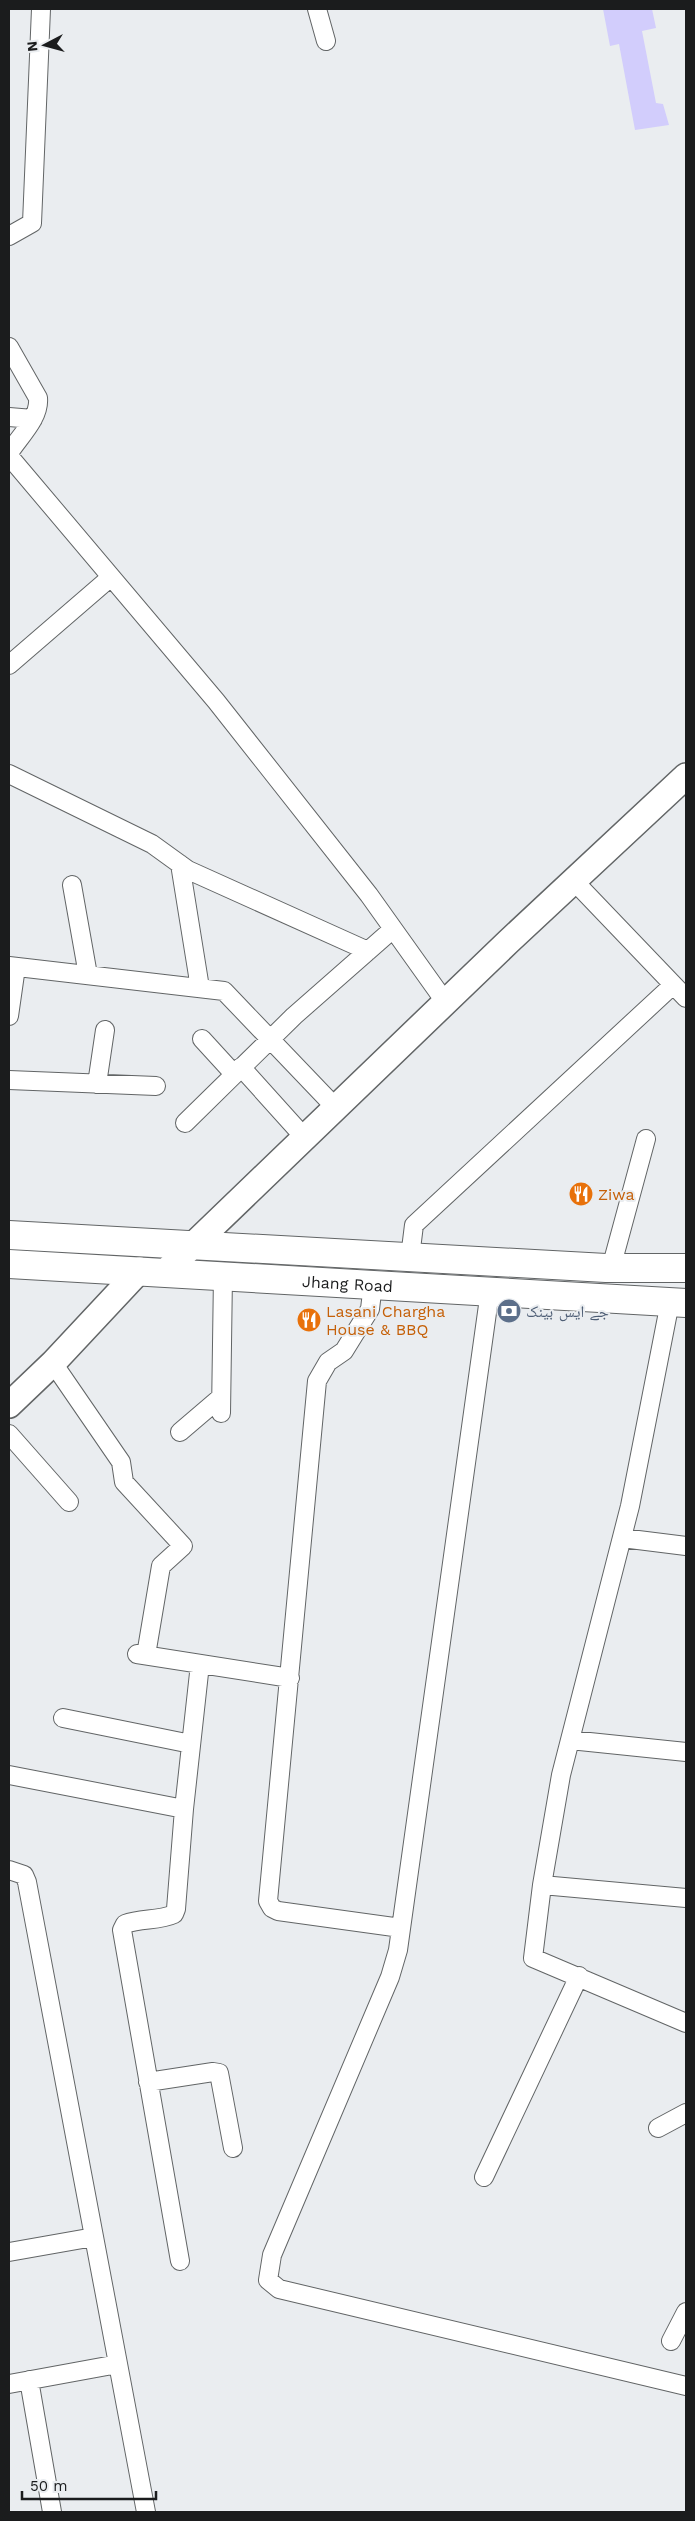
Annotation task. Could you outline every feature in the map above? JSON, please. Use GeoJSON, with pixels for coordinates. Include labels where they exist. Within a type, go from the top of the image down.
{"type":"FeatureCollection","features":[{"type":"Feature","properties":{"kind":"main road"},"geometry":{"type":"LineString","coordinates":[[9,1405],[152,1271],[191,1245],[686,776]]}},
{"type":"Feature","properties":{"kind":"main road","name":"Jhang Road"},"geometry":{"type":"LineString","coordinates":[[9,1235],[611,1268],[686,1268]]}},
{"type":"Feature","properties":{"kind":"main road","name":"Jhang Road"},"geometry":{"type":"LineString","coordinates":[[9,1264],[678,1302]]}},
{"type":"Feature","properties":{"kind":"street"},"geometry":{"type":"LineString","coordinates":[[9,236],[32,223],[41,9]]}},
{"type":"Feature","properties":{"kind":"street"},"geometry":{"type":"LineString","coordinates":[[317,9],[326,41]]}},
{"type":"Feature","properties":{"kind":"street"},"geometry":{"type":"LineString","coordinates":[[9,347],[38,398],[38,406],[33,419],[9,455],[216,701],[393,929],[446,1004]]}},
{"type":"Feature","properties":{"kind":"street"},"geometry":{"type":"LineString","coordinates":[[9,417],[33,419]]}},
{"type":"Feature","properties":{"kind":"street"},"geometry":{"type":"LineString","coordinates":[[9,665],[111,577]]}},
{"type":"Feature","properties":{"kind":"street"},"geometry":{"type":"LineString","coordinates":[[9,774],[152,844],[188,870],[368,951]]}},
{"type":"Feature","properties":{"kind":"street"},"geometry":{"type":"LineString","coordinates":[[180,864],[200,988]]}},
{"type":"Feature","properties":{"kind":"street"},"geometry":{"type":"LineString","coordinates":[[574,881],[686,998]]}},
{"type":"Feature","properties":{"kind":"street"},"geometry":{"type":"LineString","coordinates":[[72,885],[88,975]]}},
{"type":"Feature","properties":{"kind":"street"},"geometry":{"type":"LineString","coordinates":[[185,1123],[270,1039],[393,929]]}},
{"type":"Feature","properties":{"kind":"street"},"geometry":{"type":"LineString","coordinates":[[9,1016],[11,963],[88,975],[224,991],[335,1107]]}},
{"type":"Feature","properties":{"kind":"street"},"geometry":{"type":"LineString","coordinates":[[410,1257],[414,1224],[673,985]]}},
{"type":"Feature","properties":{"kind":"street"},"geometry":{"type":"LineString","coordinates":[[97,1084],[106,1030]]}},
{"type":"Feature","properties":{"kind":"street"},"geometry":{"type":"LineString","coordinates":[[202,1040],[238,1071],[304,1137]]}},
{"type":"Feature","properties":{"kind":"street"},"geometry":{"type":"LineString","coordinates":[[9,1080],[156,1086]]}},
{"type":"Feature","properties":{"kind":"street"},"geometry":{"type":"LineString","coordinates":[[611,1268],[646,1139]]}},
{"type":"Feature","properties":{"kind":"street"},"geometry":{"type":"LineString","coordinates":[[180,1432],[221,1405],[224,1275]]}},
{"type":"Feature","properties":{"kind":"street"},"geometry":{"type":"LineString","coordinates":[[373,1284],[370,1309],[344,1351],[328,1362],[317,1381],[268,1901],[272,1908],[278,1911],[401,1928]]}},
{"type":"Feature","properties":{"kind":"street"},"geometry":{"type":"LineString","coordinates":[[490,1291],[401,1928],[390,1977],[272,2255],[268,2280],[279,2289],[686,2386]]}},
{"type":"Feature","properties":{"kind":"street"},"geometry":{"type":"LineString","coordinates":[[678,1302],[622,1538],[561,1775],[542,1885],[532,1958],[579,1976],[686,2023]]}},
{"type":"Feature","properties":{"kind":"street"},"geometry":{"type":"LineString","coordinates":[[53,1363],[121,1462],[124,1482],[183,1546],[161,1566],[142,1655],[290,1678]]}},
{"type":"Feature","properties":{"kind":"street"},"geometry":{"type":"LineString","coordinates":[[9,1434],[68,1502]]}},
{"type":"Feature","properties":{"kind":"street"},"geometry":{"type":"LineString","coordinates":[[622,1538],[686,1546]]}},
{"type":"Feature","properties":{"kind":"street"},"geometry":{"type":"LineString","coordinates":[[180,2261],[122,1930],[125,1924],[132,1921],[174,1914],[200,1664]]}},
{"type":"Feature","properties":{"kind":"street"},"geometry":{"type":"LineString","coordinates":[[63,1718],[191,1744]]}},
{"type":"Feature","properties":{"kind":"street"},"geometry":{"type":"LineString","coordinates":[[570,1740],[686,1752]]}},
{"type":"Feature","properties":{"kind":"street"},"geometry":{"type":"LineString","coordinates":[[9,1775],[184,1809]]}},
{"type":"Feature","properties":{"kind":"street"},"geometry":{"type":"LineString","coordinates":[[9,1870],[24,1875],[27,1882],[146,2512]]}},
{"type":"Feature","properties":{"kind":"street"},"geometry":{"type":"LineString","coordinates":[[542,1885],[686,1898]]}},
{"type":"Feature","properties":{"kind":"street"},"geometry":{"type":"LineString","coordinates":[[484,2177],[579,1976]]}},
{"type":"Feature","properties":{"kind":"street"},"geometry":{"type":"LineString","coordinates":[[148,2082],[213,2072],[219,2073],[233,2148]]}},
{"type":"Feature","properties":{"kind":"street"},"geometry":{"type":"LineString","coordinates":[[658,2128],[686,2113]]}},
{"type":"Feature","properties":{"kind":"street"},"geometry":{"type":"LineString","coordinates":[[9,2252],[94,2237]]}},
{"type":"Feature","properties":{"kind":"street"},"geometry":{"type":"LineString","coordinates":[[671,2341],[686,2312]]}},
{"type":"Feature","properties":{"kind":"street"},"geometry":{"type":"LineString","coordinates":[[9,2384],[118,2364]]}},
{"type":"Feature","properties":{"kind":"street"},"geometry":{"type":"LineString","coordinates":[[29,2380],[52,2512]]}},
{"type":"Feature","properties":{"kind":"building"},"geometry":{"type":"Polygon","coordinates":[[[603,9],[652,9],[656,28],[642,31],[656,103],[663,104],[669,125],[635,130],[619,44],[610,46],[603,9]]]}},
{"type":"Feature","properties":{"kind":"place","name":"Ziwa"},"geometry":{"type":"Point","coordinates":[581,1194]}},
{"type":"Feature","properties":{"kind":"place","name":"جے ایس بینک"},"geometry":{"type":"Point","coordinates":[509,1311]}},
{"type":"Feature","properties":{"kind":"place","name":"Lasani Chargha House & BBQ"},"geometry":{"type":"Point","coordinates":[309,1320]}}]}
